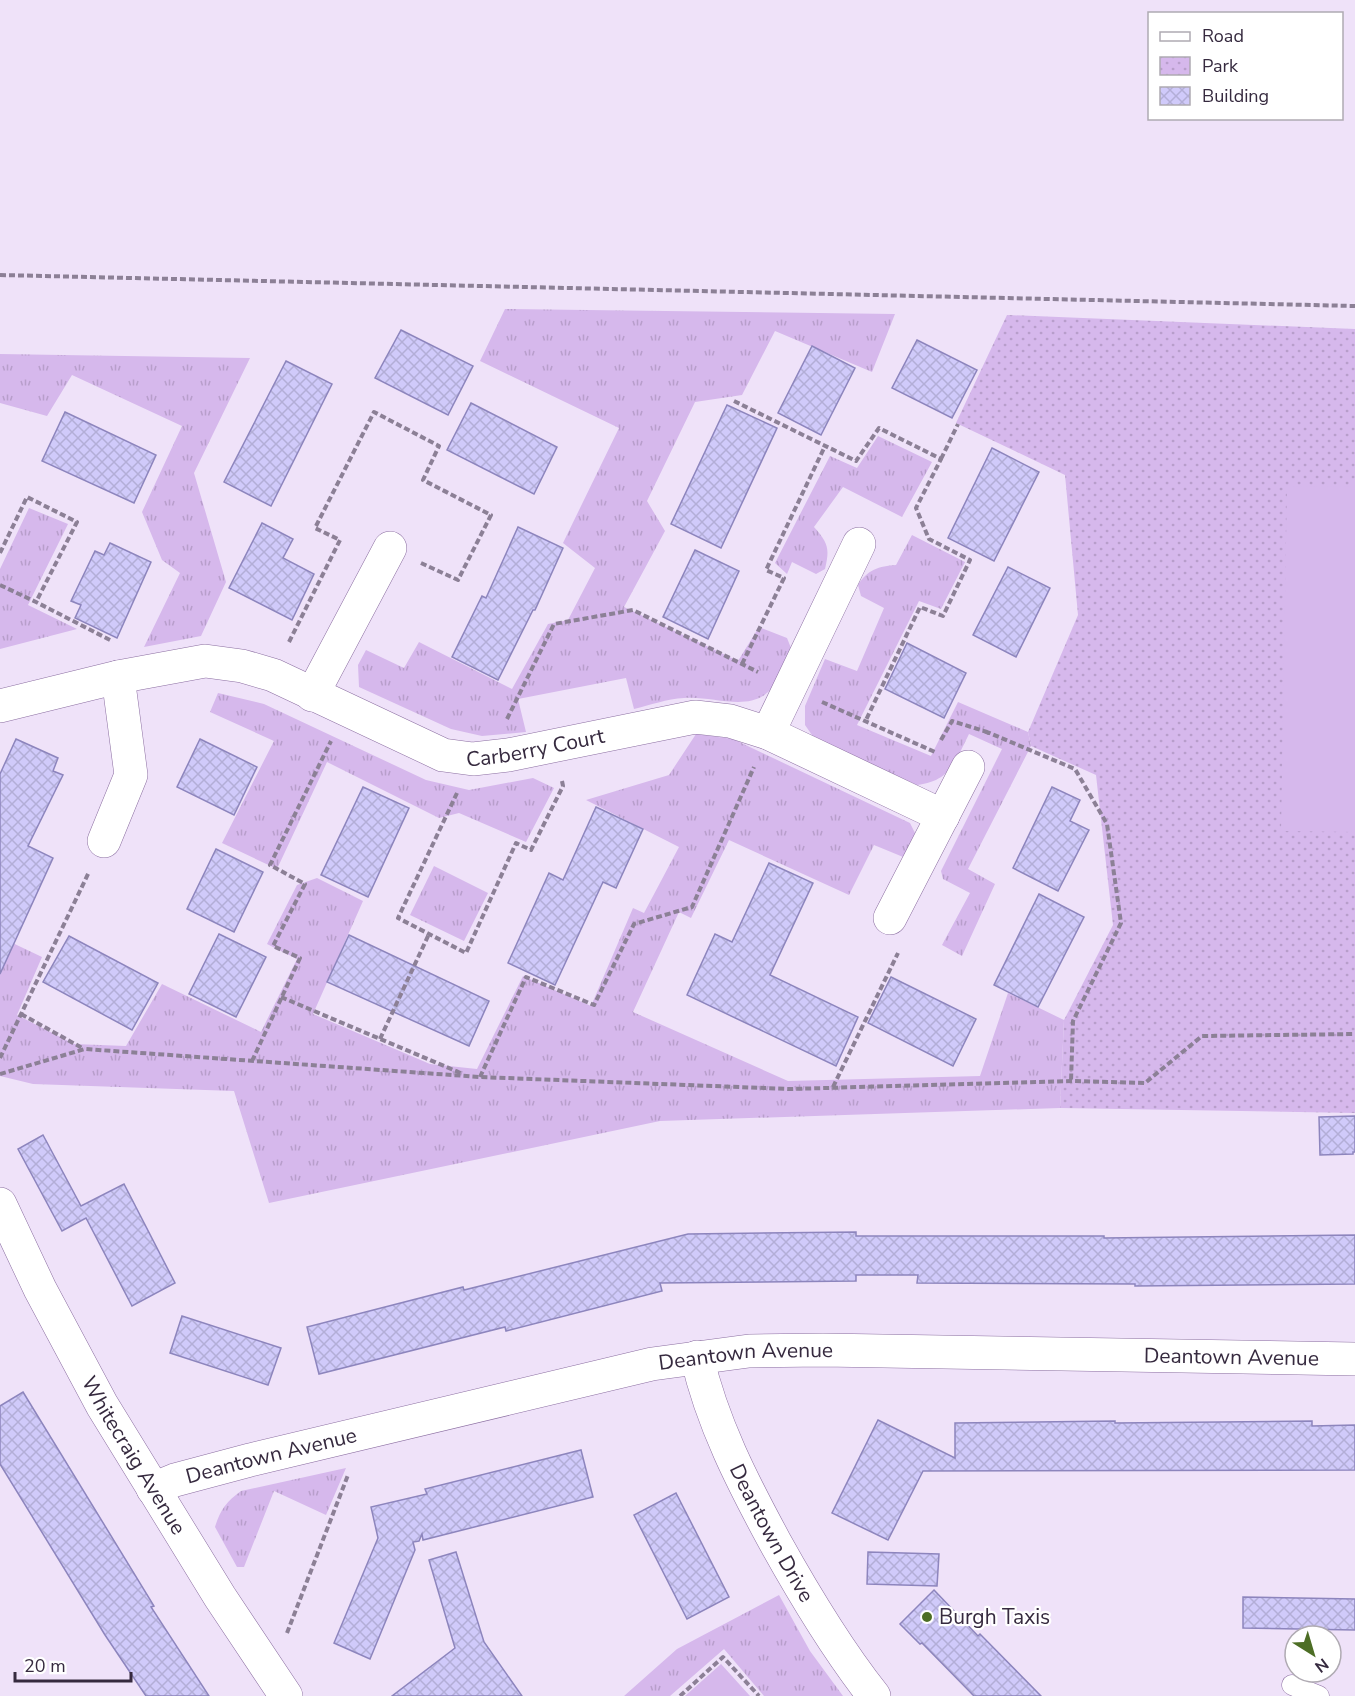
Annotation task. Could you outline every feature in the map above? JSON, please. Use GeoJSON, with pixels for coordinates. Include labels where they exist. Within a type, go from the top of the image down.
{"type":"FeatureCollection","features":[{"type":"Feature","properties":{"kind":"street"},"geometry":{"type":"LineString","coordinates":[[768,734],[859,544]]}},
{"type":"Feature","properties":{"kind":"street"},"geometry":{"type":"LineString","coordinates":[[312,695],[390,548]]}},
{"type":"Feature","properties":{"kind":"street","name":"Carberry Court"},"geometry":{"type":"LineString","coordinates":[[0,706],[118,677],[205,661],[242,666],[273,675],[443,755],[472,759],[553,746],[695,717],[730,721],[768,734],[943,816]]}},
{"type":"Feature","properties":{"kind":"street"},"geometry":{"type":"LineString","coordinates":[[104,841],[131,775],[118,677]]}},
{"type":"Feature","properties":{"kind":"street"},"geometry":{"type":"LineString","coordinates":[[890,918],[968,767]]}},
{"type":"Feature","properties":{"kind":"street","name":"Whitecraig Avenue"},"geometry":{"type":"LineString","coordinates":[[0,1204],[40,1289],[102,1406],[262,1663],[286,1696]]}},
{"type":"Feature","properties":{"kind":"street","name":"Deantown Avenue"},"geometry":{"type":"LineString","coordinates":[[153,1489],[175,1480],[363,1433],[652,1364],[697,1357],[749,1352],[823,1350],[1355,1359]]}},
{"type":"Feature","properties":{"kind":"street","name":"Deantown Drive"},"geometry":{"type":"LineString","coordinates":[[697,1357],[717,1424],[752,1501],[806,1597],[848,1663],[874,1696]]}},
{"type":"Feature","properties":{"kind":"lane"},"geometry":{"type":"LineString","coordinates":[[1292,1685],[1318,1696]]}},
{"type":"Feature","properties":{"kind":"path"},"geometry":{"type":"LineString","coordinates":[[0,275],[1355,306]]}},
{"type":"Feature","properties":{"kind":"path"},"geometry":{"type":"LineString","coordinates":[[941,459],[958,424]]}},
{"type":"Feature","properties":{"kind":"path"},"geometry":{"type":"LineString","coordinates":[[742,663],[784,578],[766,570],[825,446]]}},
{"type":"Feature","properties":{"kind":"path"},"geometry":{"type":"LineString","coordinates":[[0,553],[27,498],[77,522],[36,602]]}},
{"type":"Feature","properties":{"kind":"path"},"geometry":{"type":"LineString","coordinates":[[0,585],[116,643],[118,677]]}},
{"type":"Feature","properties":{"kind":"path"},"geometry":{"type":"LineString","coordinates":[[252,1061],[300,958],[273,946],[305,884],[270,865],[346,711]]}},
{"type":"Feature","properties":{"kind":"path"},"geometry":{"type":"LineString","coordinates":[[968,767],[987,732],[1075,770],[1107,824],[1121,923],[1073,1021],[1071,1081]]}},
{"type":"Feature","properties":{"kind":"path"},"geometry":{"type":"LineString","coordinates":[[480,1077],[526,977],[594,1005],[634,924],[692,907],[768,734]]}},
{"type":"Feature","properties":{"kind":"path"},"geometry":{"type":"LineString","coordinates":[[472,759],[398,918],[466,953],[516,843],[531,850],[563,786],[553,746]]}},
{"type":"Feature","properties":{"kind":"path"},"geometry":{"type":"LineString","coordinates":[[0,1058],[104,841]]}},
{"type":"Feature","properties":{"kind":"path"},"geometry":{"type":"LineString","coordinates":[[833,1088],[906,937],[890,918]]}},
{"type":"Feature","properties":{"kind":"path"},"geometry":{"type":"LineString","coordinates":[[380,1039],[429,933]]}},
{"type":"Feature","properties":{"kind":"path"},"geometry":{"type":"LineString","coordinates":[[281,997],[468,1076]]}},
{"type":"Feature","properties":{"kind":"path"},"geometry":{"type":"LineString","coordinates":[[21,1014],[85,1049]]}},
{"type":"Feature","properties":{"kind":"path"},"geometry":{"type":"LineString","coordinates":[[0,1074],[85,1049],[480,1077],[790,1089],[1071,1081],[1145,1083],[1202,1036],[1355,1034]]}},
{"type":"Feature","properties":{"kind":"path"},"geometry":{"type":"LineString","coordinates":[[262,1663],[284,1643],[363,1433]]}},
{"type":"Feature","properties":{"kind":"path"},"geometry":{"type":"LineString","coordinates":[[680,1696],[723,1658],[759,1696]]}},
{"type":"Feature","properties":{"kind":"green space"},"geometry":{"type":"Polygon","coordinates":[[[505,309],[895,314],[872,372],[775,331],[742,395],[695,402],[647,501],[665,531],[624,607],[738,661],[759,627],[787,638],[791,648],[779,676],[770,690],[761,697],[741,702],[695,698],[678,699],[634,709],[626,678],[518,699],[526,732],[482,736],[451,729],[359,687],[358,665],[366,650],[404,668],[419,642],[512,689],[548,624],[568,620],[595,568],[563,543],[619,428],[480,361],[505,309]]]}},
{"type":"Feature","properties":{"kind":"green space"},"geometry":{"type":"Polygon","coordinates":[[[1007,315],[1355,329],[1355,1113],[1060,1108],[1064,1020],[1113,925],[1096,775],[1031,746],[1028,732],[1078,615],[1065,475],[956,423],[1007,315]]]}},
{"type":"Feature","properties":{"kind":"green space"},"geometry":{"type":"Polygon","coordinates":[[[0,354],[250,358],[194,473],[226,582],[201,636],[144,647],[180,573],[162,560],[142,512],[182,426],[72,375],[47,416],[0,403],[0,354]]]}},
{"type":"Feature","properties":{"kind":"green space"},"geometry":{"type":"Polygon","coordinates":[[[878,436],[932,462],[902,517],[843,487],[814,527],[827,546],[825,569],[816,574],[792,562],[787,574],[775,563],[830,456],[857,468],[878,436]]]}},
{"type":"Feature","properties":{"kind":"green space"},"geometry":{"type":"Polygon","coordinates":[[[1287,486],[1355,487],[1355,832],[1281,831],[1287,486]]]}},
{"type":"Feature","properties":{"kind":"green space"},"geometry":{"type":"Polygon","coordinates":[[[29,508],[68,524],[28,605],[77,629],[0,649],[0,569],[29,508]]]}},
{"type":"Feature","properties":{"kind":"green space"},"geometry":{"type":"Polygon","coordinates":[[[912,535],[965,562],[941,609],[919,601],[857,725],[931,756],[958,702],[1028,732],[1031,746],[968,869],[995,884],[962,956],[942,945],[970,893],[943,879],[941,871],[1002,749],[969,734],[955,761],[945,774],[928,783],[917,785],[814,738],[805,725],[805,706],[825,659],[857,671],[884,608],[861,596],[858,585],[874,570],[896,565],[912,535]]]}},
{"type":"Feature","properties":{"kind":"green space"},"geometry":{"type":"Polygon","coordinates":[[[218,693],[264,704],[426,780],[469,790],[533,778],[554,788],[526,842],[459,813],[439,818],[327,762],[277,869],[222,843],[274,741],[210,712],[218,693]]]}},
{"type":"Feature","properties":{"kind":"green space"},"geometry":{"type":"Polygon","coordinates":[[[696,734],[733,739],[910,823],[915,833],[908,859],[874,845],[849,895],[729,840],[691,918],[679,912],[633,1012],[788,1081],[980,1076],[1008,993],[1064,1020],[1060,1108],[660,1121],[269,1203],[234,1091],[33,1084],[0,1076],[0,937],[42,957],[17,1015],[74,1044],[126,1046],[162,984],[261,1032],[297,959],[267,944],[297,885],[317,878],[363,901],[313,1014],[430,1064],[477,1069],[523,976],[591,1006],[633,908],[644,913],[679,847],[586,800],[669,775],[696,734]]]}},
{"type":"Feature","properties":{"kind":"green space"},"geometry":{"type":"Polygon","coordinates":[[[434,866],[488,893],[464,941],[410,915],[434,866]]]}},
{"type":"Feature","properties":{"kind":"green space"},"geometry":{"type":"Polygon","coordinates":[[[346,1468],[326,1515],[274,1491],[244,1567],[237,1567],[215,1527],[219,1516],[232,1498],[241,1491],[346,1468]]]}},
{"type":"Feature","properties":{"kind":"green space"},"geometry":{"type":"Polygon","coordinates":[[[779,1595],[810,1651],[843,1696],[764,1696],[724,1649],[670,1696],[624,1696],[677,1649],[779,1595]]]}},
{"type":"Feature","properties":{"kind":"green space"},"geometry":{"type":"Polygon","coordinates":[[[721,1664],[750,1696],[685,1696],[721,1664]]]}},
{"type":"Feature","properties":{"kind":"building"},"geometry":{"type":"Polygon","coordinates":[[[401,330],[473,366],[448,415],[375,378],[401,330]]]}},
{"type":"Feature","properties":{"kind":"building"},"geometry":{"type":"Polygon","coordinates":[[[917,340],[977,370],[952,418],[892,388],[917,340]]]}},
{"type":"Feature","properties":{"kind":"building"},"geometry":{"type":"Polygon","coordinates":[[[812,346],[855,368],[821,435],[778,413],[812,346]]]}},
{"type":"Feature","properties":{"kind":"building"},"geometry":{"type":"Polygon","coordinates":[[[286,361],[332,384],[271,506],[224,482],[286,361]]]}},
{"type":"Feature","properties":{"kind":"building"},"geometry":{"type":"Polygon","coordinates":[[[471,403],[557,447],[534,494],[447,450],[471,403]]]}},
{"type":"Feature","properties":{"kind":"building"},"geometry":{"type":"Polygon","coordinates":[[[727,405],[777,428],[721,548],[671,524],[727,405]]]}},
{"type":"Feature","properties":{"kind":"building"},"geometry":{"type":"Polygon","coordinates":[[[65,412],[156,455],[134,503],[42,461],[65,412]]]}},
{"type":"Feature","properties":{"kind":"building"},"geometry":{"type":"Polygon","coordinates":[[[992,448],[1039,472],[994,561],[948,538],[992,448]]]}},
{"type":"Feature","properties":{"kind":"building"},"geometry":{"type":"Polygon","coordinates":[[[262,523],[293,539],[283,558],[314,574],[292,620],[229,588],[262,523]]]}},
{"type":"Feature","properties":{"kind":"building"},"geometry":{"type":"Polygon","coordinates":[[[518,527],[563,548],[535,610],[498,680],[452,657],[482,596],[486,598],[518,527]]]}},
{"type":"Feature","properties":{"kind":"building"},"geometry":{"type":"Polygon","coordinates":[[[110,543],[151,562],[117,638],[75,618],[81,605],[71,601],[95,551],[104,555],[110,543]]]}},
{"type":"Feature","properties":{"kind":"building"},"geometry":{"type":"Polygon","coordinates":[[[695,550],[739,571],[708,639],[663,617],[695,550]]]}},
{"type":"Feature","properties":{"kind":"building"},"geometry":{"type":"Polygon","coordinates":[[[1008,567],[1050,588],[1016,657],[973,635],[1008,567]]]}},
{"type":"Feature","properties":{"kind":"building"},"geometry":{"type":"Polygon","coordinates":[[[907,643],[966,673],[944,718],[885,689],[907,643]]]}},
{"type":"Feature","properties":{"kind":"building"},"geometry":{"type":"Polygon","coordinates":[[[16,739],[58,758],[53,771],[63,775],[28,846],[53,858],[0,974],[0,774],[16,739]]]}},
{"type":"Feature","properties":{"kind":"building"},"geometry":{"type":"Polygon","coordinates":[[[200,739],[257,767],[234,815],[177,787],[200,739]]]}},
{"type":"Feature","properties":{"kind":"building"},"geometry":{"type":"Polygon","coordinates":[[[363,787],[409,808],[368,897],[321,875],[363,787]]]}},
{"type":"Feature","properties":{"kind":"building"},"geometry":{"type":"Polygon","coordinates":[[[1052,787],[1080,800],[1070,821],[1089,830],[1058,891],[1013,868],[1052,787]]]}},
{"type":"Feature","properties":{"kind":"building"},"geometry":{"type":"Polygon","coordinates":[[[596,807],[643,829],[616,888],[603,882],[555,985],[508,963],[549,873],[563,880],[596,807]]]}},
{"type":"Feature","properties":{"kind":"building"},"geometry":{"type":"Polygon","coordinates":[[[216,849],[263,872],[234,932],[187,909],[216,849]]]}},
{"type":"Feature","properties":{"kind":"building"},"geometry":{"type":"Polygon","coordinates":[[[769,863],[813,883],[770,975],[858,1017],[836,1066],[687,995],[715,934],[732,942],[769,863]]]}},
{"type":"Feature","properties":{"kind":"building"},"geometry":{"type":"Polygon","coordinates":[[[1039,894],[1084,917],[1038,1007],[994,985],[1039,894]]]}},
{"type":"Feature","properties":{"kind":"building"},"geometry":{"type":"Polygon","coordinates":[[[219,934],[266,957],[236,1017],[189,994],[219,934]]]}},
{"type":"Feature","properties":{"kind":"building"},"geometry":{"type":"Polygon","coordinates":[[[349,935],[489,1001],[469,1046],[327,982],[349,935]]]}},
{"type":"Feature","properties":{"kind":"building"},"geometry":{"type":"Polygon","coordinates":[[[69,936],[158,983],[132,1030],[43,982],[69,936]]]}},
{"type":"Feature","properties":{"kind":"building"},"geometry":{"type":"Polygon","coordinates":[[[891,977],[976,1019],[953,1066],[868,1023],[891,977]]]}},
{"type":"Feature","properties":{"kind":"building"},"geometry":{"type":"Polygon","coordinates":[[[1355,1116],[1355,1152],[1353,1154],[1320,1155],[1319,1117],[1355,1116]]]}},
{"type":"Feature","properties":{"kind":"building"},"geometry":{"type":"Polygon","coordinates":[[[43,1135],[81,1206],[124,1184],[175,1283],[132,1306],[86,1218],[62,1231],[18,1149],[43,1135]]]}},
{"type":"Feature","properties":{"kind":"building"},"geometry":{"type":"Polygon","coordinates":[[[856,1232],[856,1236],[1104,1236],[1104,1238],[1355,1235],[1355,1284],[1135,1286],[1135,1284],[917,1283],[918,1275],[856,1275],[856,1281],[660,1283],[662,1291],[506,1331],[505,1327],[319,1374],[307,1327],[463,1287],[464,1290],[688,1234],[856,1232]]]}},
{"type":"Feature","properties":{"kind":"building"},"geometry":{"type":"Polygon","coordinates":[[[182,1316],[281,1348],[268,1385],[170,1353],[182,1316]]]}},
{"type":"Feature","properties":{"kind":"building"},"geometry":{"type":"Polygon","coordinates":[[[23,1392],[154,1606],[151,1607],[209,1696],[146,1696],[105,1635],[0,1464],[0,1406],[23,1392]]]}},
{"type":"Feature","properties":{"kind":"building"},"geometry":{"type":"Polygon","coordinates":[[[878,1420],[955,1458],[955,1423],[1312,1421],[1312,1426],[1355,1425],[1355,1470],[923,1471],[888,1540],[832,1513],[878,1420]]]}},
{"type":"Feature","properties":{"kind":"building"},"geometry":{"type":"Polygon","coordinates":[[[581,1450],[593,1497],[423,1540],[422,1534],[419,1541],[413,1542],[415,1550],[370,1659],[334,1643],[378,1538],[371,1507],[427,1494],[425,1489],[581,1450]]]}},
{"type":"Feature","properties":{"kind":"building"},"geometry":{"type":"Polygon","coordinates":[[[676,1493],[729,1597],[687,1619],[634,1515],[676,1493]]]}},
{"type":"Feature","properties":{"kind":"building"},"geometry":{"type":"Polygon","coordinates":[[[456,1552],[484,1642],[522,1696],[392,1696],[455,1648],[429,1560],[456,1552]]]}},
{"type":"Feature","properties":{"kind":"building"},"geometry":{"type":"Polygon","coordinates":[[[868,1552],[939,1554],[937,1586],[867,1584],[868,1552]]]}},
{"type":"Feature","properties":{"kind":"building"},"geometry":{"type":"Polygon","coordinates":[[[934,1590],[1041,1696],[974,1696],[922,1643],[920,1644],[900,1624],[934,1590]]]}},
{"type":"Feature","properties":{"kind":"building"},"geometry":{"type":"Polygon","coordinates":[[[1243,1597],[1355,1599],[1355,1630],[1343,1630],[1343,1624],[1283,1624],[1283,1629],[1243,1628],[1243,1597]]]}},
{"type":"Feature","properties":{"kind":"place","name":"Burgh Taxis"},"geometry":{"type":"Point","coordinates":[927,1617]}}]}
